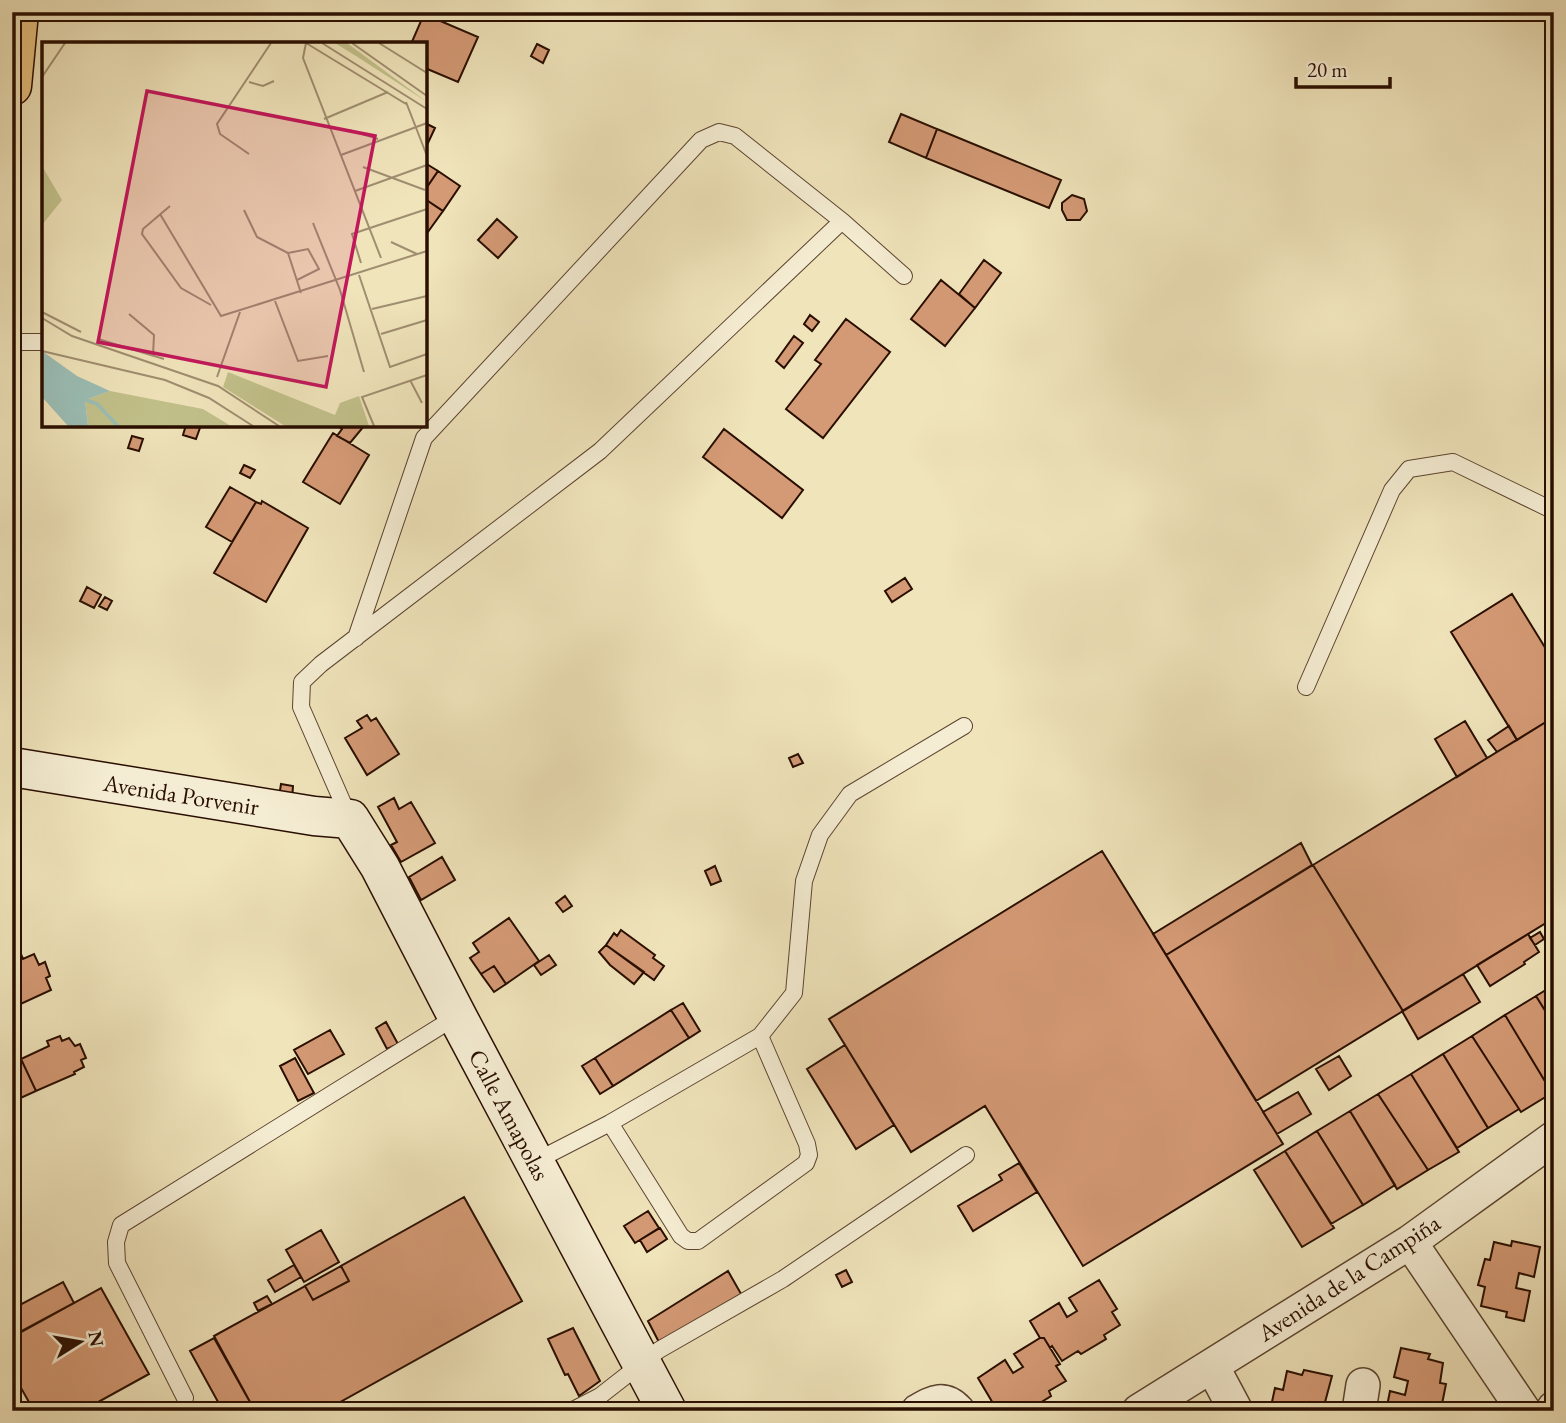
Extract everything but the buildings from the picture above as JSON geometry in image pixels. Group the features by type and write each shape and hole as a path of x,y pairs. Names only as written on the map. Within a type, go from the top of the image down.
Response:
{"highway":[{"path":"12,86 19,12"}],"street":[{"name":"Avenida Porvenir","path":"12,767 300,814 350,819"},
{"name":"Calle Amapolas","path":"350,819 380,867 667,1411"},
{"name":"Avenida de la Campiña","path":"1139,1411 1410,1242 1554,1139"},
{"path":"1410,1242 1524,1411"},
{"path":"1212,1366 1236,1411"},
{"path":"918,1411 937,1400 950,1402 958,1411"}],"lane":[{"path":"356,638 424,438 701,140 719,132 735,136 842,221 904,276"},
{"path":"350,819 301,707 302,682 321,664 600,451 842,221"},
{"path":"12,342 42,342"},
{"path":"1306,687 1392,490 1409,469 1453,462 1554,511"},
{"path":"534,1162 610,1124 760,1037 794,993 804,881 820,835 850,794 964,726"},
{"path":"185,1398 117,1262 117,1242 121,1225 457,1016"},
{"path":"610,1124 681,1236 688,1241 698,1241 806,1163 809,1155 807,1144 760,1037"},
{"path":"571,1411 600,1396 659,1350 783,1279 966,1155"}]}
